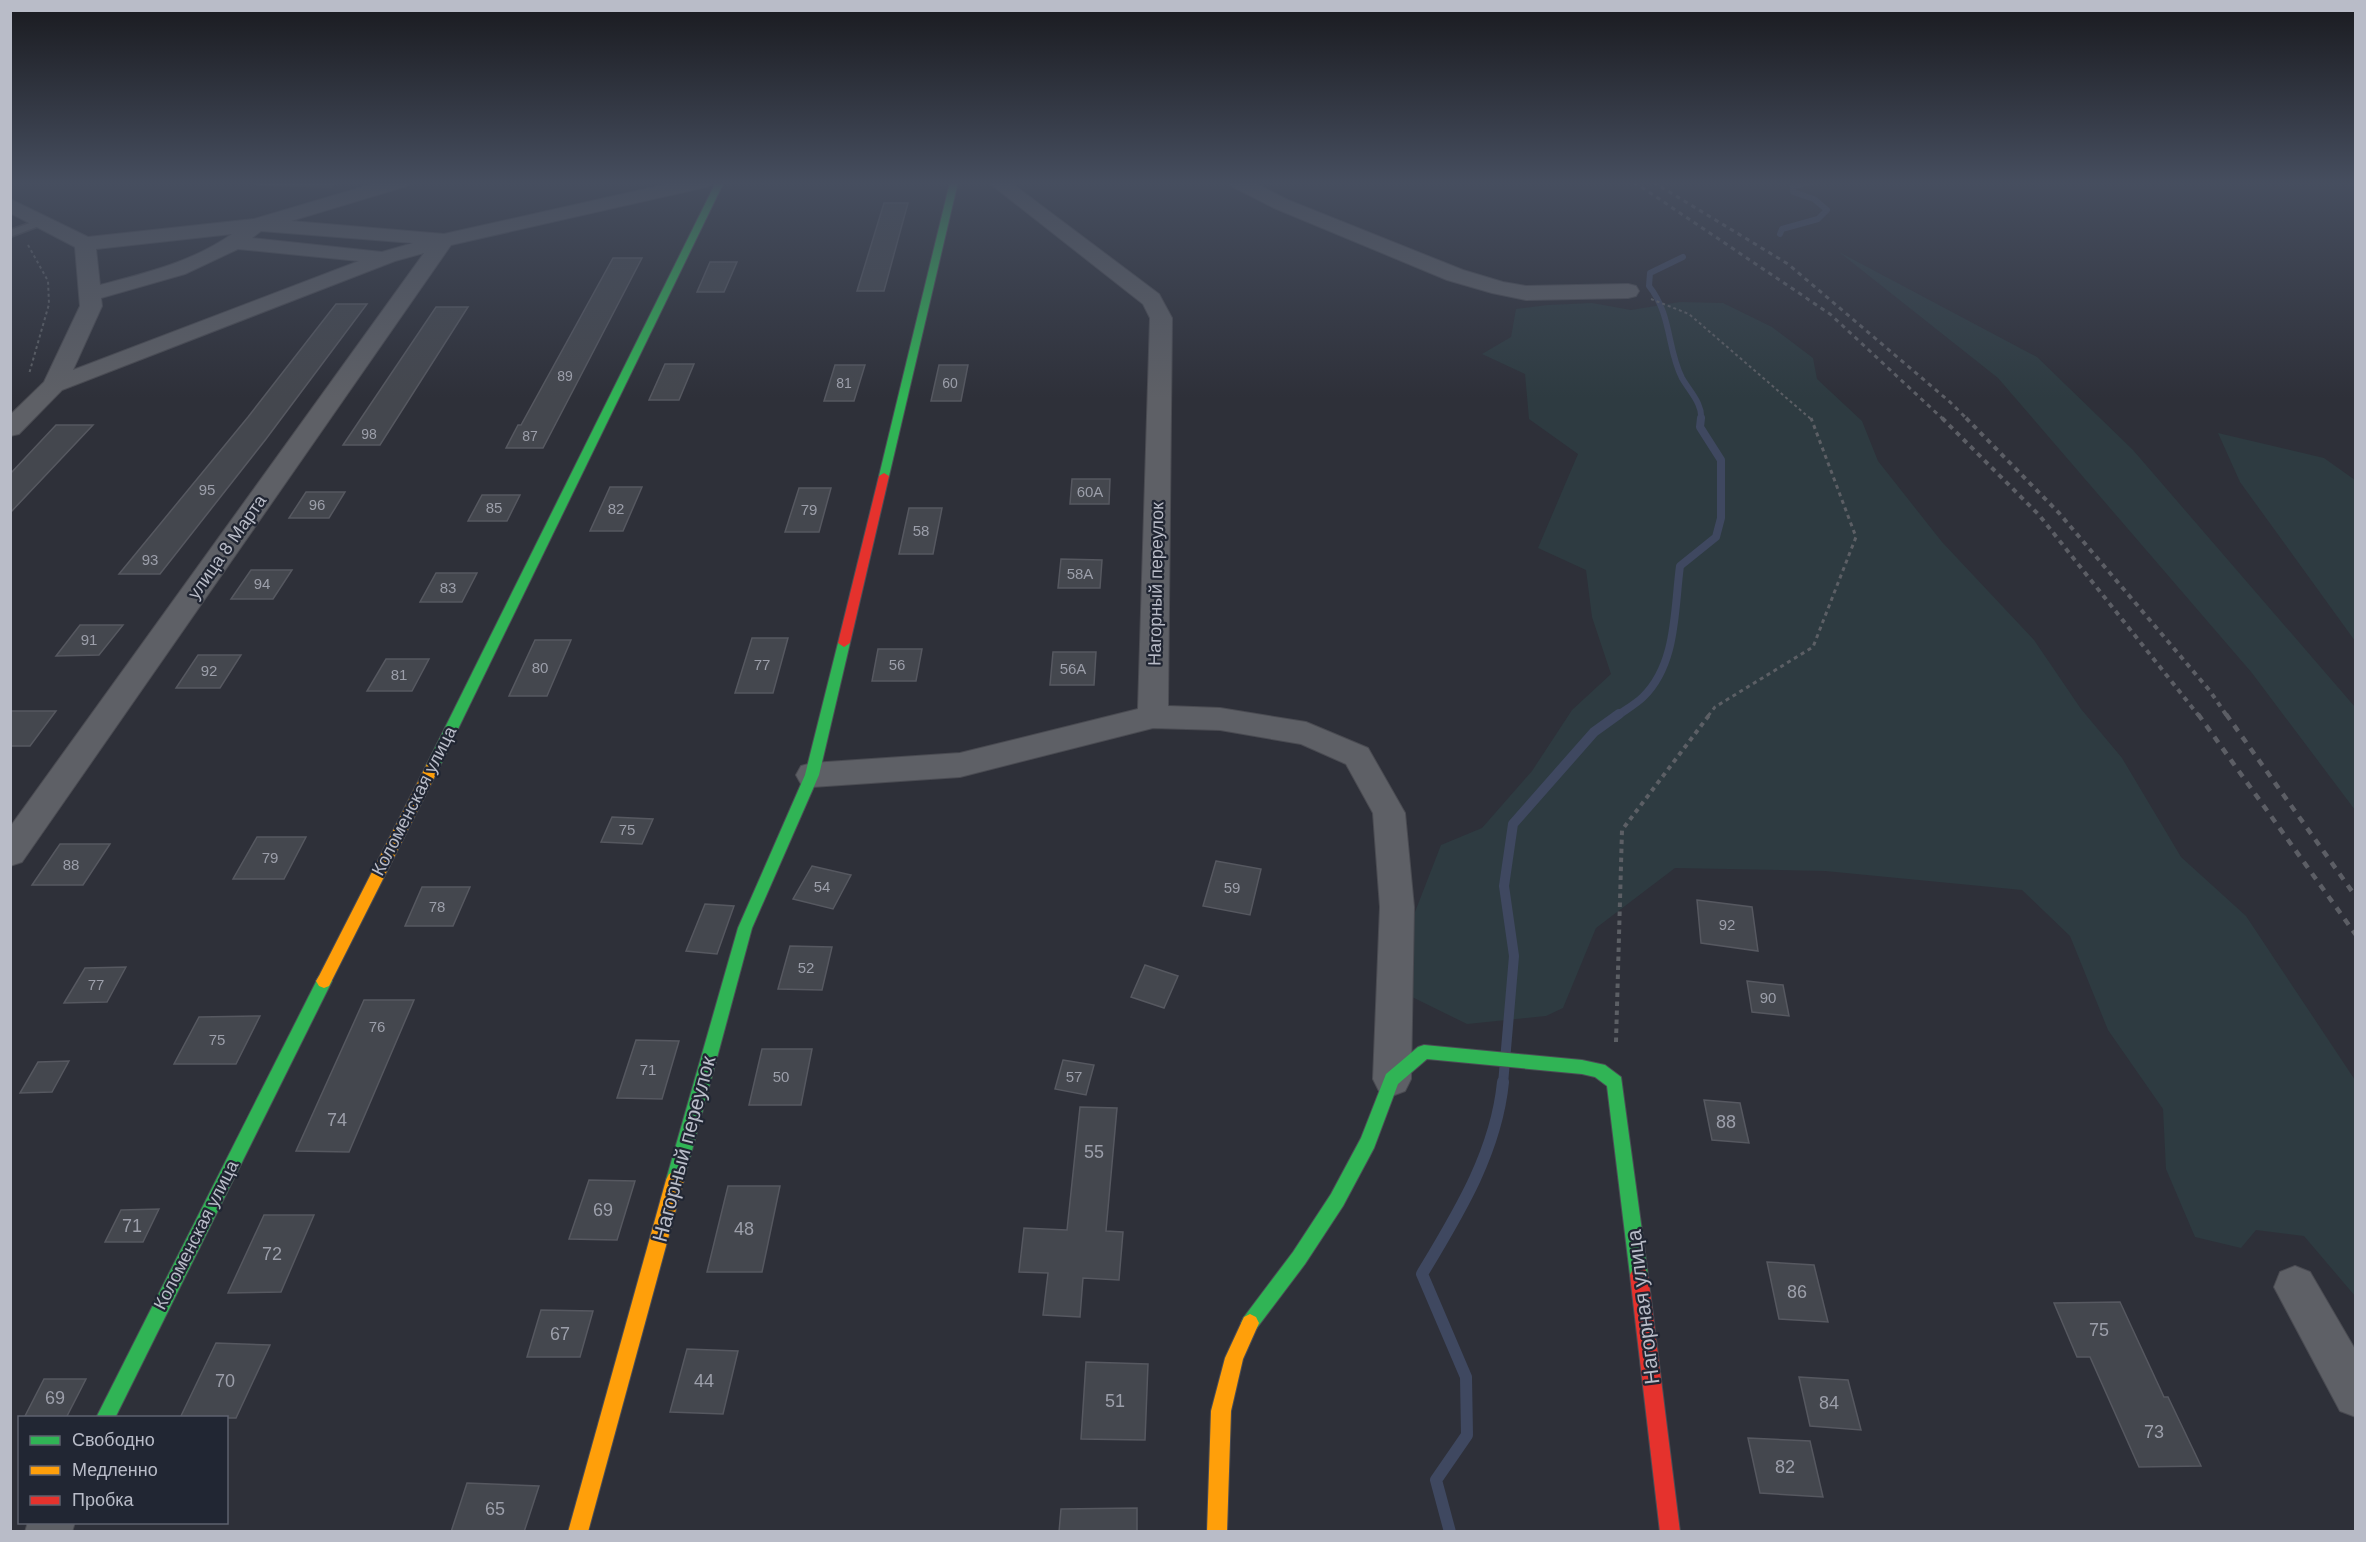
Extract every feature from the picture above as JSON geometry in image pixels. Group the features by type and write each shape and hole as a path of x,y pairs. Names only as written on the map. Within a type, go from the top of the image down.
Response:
{"street":[{"path":"10,429 54,385 91,306 86,254"},
{"path":"90,294 187,268 215,254"},
{"path":"355,254 388,257"},
{"path":"54,385 398,254"},
{"name":"улица 8 Марта","path":"10,853 434,254"},
{"name":"Коломенская улица","path":"106,1416 445,741 685,254"},
{"name":"Нагорный переулок","path":"578,1532 745,928 812,775 937,254"},
{"name":"Нагорный переулок","path":"1092,254 1151,299 1161,318 1153,717"},
{"path":"1403,254 1455,275 1526,293 1628,291"},
{"path":"812,775 960,765 1153,717 1220,719 1306,733 1357,756 1389,813 1397,907 1392,1079 1368,1142 1337,1200 1299,1258 1250,1323 1234,1358 1221,1411 1217,1532"},
{"path":"1392,1079 1424,1052 1599,1070 1615,1082"},
{"name":"Нагорная улица","path":"1615,1082 1670,1532"},
{"path":"2295,1287 2355,1395"}],"path":[{"path":"23,382 29,374 49,304 48,281 33,254"},
{"path":"1615,1082 1622,830 1715,706 1813,647 1856,537 1811,418 1689,314 1628,291"}],"shaded area":[{"path":"1841,254 2037,357 2133,450 2355,707 2355,810 2252,673 1998,378"},
{"path":"1680,302 1723,303 1772,327 1813,358 1817,379 1862,421 1878,461 1942,542 2034,640 2081,709 2122,758 2181,857 2246,916 2355,1080 2355,1296 2304,1236 2256,1230 2241,1248 2195,1237 2166,1169 2163,1109 2108,1030 2070,936 2022,890 1825,871 1675,868 1596,928 1563,1008 1546,1016 1467,1024 1410,996 1408,930 1441,845 1482,828 1532,771 1572,710 1611,674 1592,617 1586,570 1538,548 1578,454 1529,419 1525,374 1482,354 1511,337 1516,309 1592,303 1631,310"},
{"path":"2218,433 2324,458 2355,480 2355,641 2240,482"}],"building":[{"path":"868,254 894,254 884,291 857,291"},
{"path":"613,258 642,258 543,448 506,448 518,425 521,425"},
{"path":"710,262 737,262 724,292 697,292"},
{"path":"336,304 367,304 266,439 160,574 119,574 248,417"},
{"path":"436,307 468,307 380,445 343,445"},
{"path":"665,364 694,364 679,400 649,400"},
{"path":"835,365 865,365 854,401 824,401"},
{"path":"939,365 968,365 961,401 931,401"},
{"path":"56,425 93,425 10,513 10,474"},
{"path":"1072,479 1110,479 1109,504 1070,504"},
{"path":"610,487 642,487 623,531 590,531"},
{"path":"799,488 831,488 819,532 785,532"},
{"path":"306,492 345,492 329,518 289,518"},
{"path":"482,495 520,495 507,521 468,521"},
{"path":"909,508 942,508 933,554 899,554"},
{"path":"1061,559 1102,560 1100,588 1058,588"},
{"path":"251,570 292,570 273,599 231,599"},
{"path":"436,573 477,573 462,602 420,602"},
{"path":"80,625 123,625 99,655 56,656"},
{"path":"752,638 788,638 773,693 735,693"},
{"path":"535,640 571,640 547,696 509,696"},
{"path":"878,649 922,649 916,681 872,681"},
{"path":"1053,652 1096,652 1094,685 1050,685"},
{"path":"198,655 241,655 220,688 176,688"},
{"path":"386,659 429,659 412,691 367,691"},
{"path":"10,711 56,711 30,746 10,746"},
{"path":"612,817 653,819 642,844 601,842"},
{"path":"257,837 306,837 284,879 233,879"},
{"path":"60,844 110,844 83,885 32,885"},
{"path":"1216,861 1261,869 1250,915 1203,906"},
{"path":"812,866 851,875 833,909 793,899"},
{"path":"422,887 470,887 453,926 405,926"},
{"path":"1697,900 1752,907 1758,951 1701,943"},
{"path":"705,904 734,906 717,954 686,951"},
{"path":"790,946 832,947 822,990 778,989"},
{"path":"1145,965 1178,976 1164,1008 1131,997"},
{"path":"126,967 107,1002 64,1003 85,968"},
{"path":"1747,981 1783,985 1789,1016 1752,1012"},
{"path":"364,1000 414,1000 349,1152 296,1151"},
{"path":"260,1016 236,1064 174,1064 199,1017"},
{"path":"636,1040 679,1041 662,1099 617,1098"},
{"path":"762,1049 812,1049 801,1105 749,1105"},
{"path":"1063,1060 1094,1065 1086,1095 1055,1089"},
{"path":"69,1061 52,1092 20,1093 38,1062"},
{"path":"1704,1100 1740,1103 1749,1143 1712,1140"},
{"path":"1080,1107 1117,1108 1106,1231 1123,1232 1119,1280 1083,1278 1080,1317 1043,1315 1048,1273 1019,1272 1024,1228 1067,1230"},
{"path":"589,1180 635,1181 617,1240 569,1239"},
{"path":"728,1186 780,1186 762,1272 707,1272"},
{"path":"159,1209 143,1242 105,1242 121,1210"},
{"path":"264,1215 314,1215 281,1292 228,1293"},
{"path":"1767,1262 1814,1265 1828,1322 1779,1319"},
{"path":"2120,1302 2164,1397 2168,1397 2201,1466 2139,1467 2090,1357 2077,1357 2054,1303"},
{"path":"541,1310 593,1311 580,1357 527,1357"},
{"path":"216,1343 270,1345 236,1418 181,1416"},
{"path":"687,1349 738,1351 723,1414 670,1412"},
{"path":"1086,1362 1148,1364 1145,1440 1081,1439"},
{"path":"1799,1377 1848,1380 1861,1430 1810,1426"},
{"path":"44,1379 86,1379 67,1416 25,1416"},
{"path":"1748,1438 1810,1441 1823,1497 1760,1493"},
{"path":"467,1483 539,1486 524,1532 451,1532"},
{"path":"1137,1508 1137,1532 1059,1532 1061,1509"}],"waterway":[{"path":"1683,257 1650,273 1649,286 1662,309 1677,367 1698,403 1701,418"},
{"path":"1617,716 1643,697 1654,684 1662,669 1672,636 1680,566 1716,537 1721,518 1721,460 1700,427 1701,418"},
{"path":"1503,1084 1514,956 1504,886 1513,824 1594,732 1619,714"},
{"path":"1450,1532 1436,1480 1467,1435 1466,1377 1422,1274 1462,1206 1484,1158 1499,1108 1503,1082"}],"railway":[{"path":"1741,254 1830,314 1944,420"},
{"path":"1771,254 1788,264 1966,418"},
{"path":"1966,418 2059,513 2210,691 2227,716"},
{"path":"1944,420 2039,515 2199,716"},
{"path":"2198,714 2356,935"},
{"path":"2226,714 2356,897"}],"traffic: fast":[{"path":"433,766 685,254"},
{"path":"884,476 937,254"},
{"path":"675,1180 745,928 812,775 844,643"},
{"path":"106,1416 324,981"},
{"path":"1250,1323 1299,1258 1337,1200 1368,1142 1392,1079 1424,1052 1582,1067 1599,1070 1615,1082 1639,1275"}],"traffic: slow":[{"path":"324,981 433,766"},
{"path":"578,1532 675,1180"},
{"path":"1217,1532 1221,1411 1234,1358 1250,1323"}],"traffic: jam":[{"path":"844,643 884,476"},
{"path":"1639,1275 1670,1532"}]}
